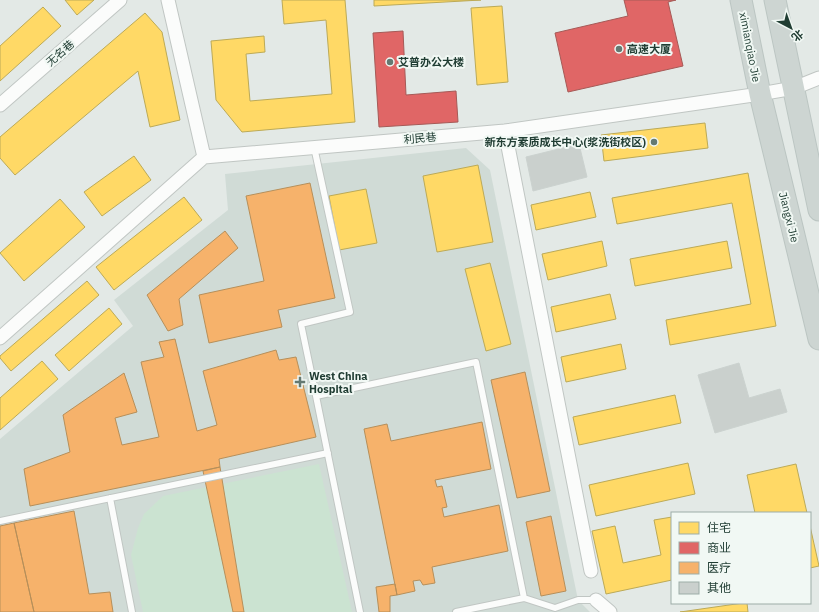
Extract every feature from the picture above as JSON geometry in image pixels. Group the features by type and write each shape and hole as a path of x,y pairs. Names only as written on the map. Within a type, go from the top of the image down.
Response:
{"main road":[{"name":"ximianqiao Jie","path":"741,0 760,94"},
{"path":"775,0 819,210"},
{"name":"Jiangxi Jie","path":"760,94 819,339"}],"street":[{"name":"无名巷","path":"0,105 120,0"},
{"path":"0,338 204,157 168,0"},
{"name":"利民巷","path":"204,157 505,131 760,94 794,88 819,78"},
{"path":"505,131 591,571"},
{"path":"596,600 610,612"}],"lane":[{"path":"314,147 350,312 301,324 360,612"},
{"path":"316,396 476,362 524,598"},
{"path":"0,521 328,453"},
{"path":"110,498 132,612"},
{"path":"456,612 524,598 555,608 578,600 596,600"}],"shaded area":[{"name":"West China Hospital","path":"466,148 490,170 578,600 590,612 0,612 0,439 133,326 114,300 228,210 225,174"}],"green space":[{"path":"319,464 352,612 143,612 131,555 138,528 144,514 163,496"}],"building: 住宅":[{"path":"65,0 94,0 77,15"},
{"path":"282,0 345,0 355,122 242,132 216,100 211,41 264,36 265,52 246,54 250,101 332,94 326,20 284,24"},
{"path":"374,0 481,0 374,6"},
{"path":"502,6 508,82 477,85 471,8"},
{"path":"43,7 61,26 0,81 0,46"},
{"path":"145,13 162,32 180,120 150,127 138,71 15,175 0,158 0,137"},
{"name":"新东方素质成长中心(浆洗街校区)","path":"705,123 708,148 604,161 601,135"},
{"path":"134,156 151,180 102,216 84,192"},
{"path":"478,165 493,242 437,252 423,176"},
{"path":"748,173 776,326 670,345 666,320 751,304 732,203 617,224 612,198"},
{"path":"366,189 377,243 339,250 329,196"},
{"path":"590,192 596,217 536,230 531,205"},
{"path":"184,197 202,220 114,290 96,267"},
{"path":"60,199 85,227 24,281 0,253"},
{"path":"602,241 607,266 548,280 542,254"},
{"path":"727,241 732,268 635,286 630,259"},
{"path":"490,263 511,344 486,351 465,269"},
{"path":"87,281 99,295 11,371 0,356"},
{"path":"610,294 616,319 556,332 551,307"},
{"path":"109,308 122,324 69,371 55,355"},
{"path":"621,344 626,369 566,382 561,357"},
{"path":"42,361 58,379 0,430 0,398"},
{"path":"675,395 681,423 579,445 573,417"},
{"path":"688,463 695,494 596,516 589,485"},
{"path":"796,464 807,512 755,512 747,475"},
{"path":"671,517 671,580 606,594 592,531 615,526 623,563 661,555 654,520"},
{"path":"811,530 819,566 811,568"},
{"path":"736,604 747,604 748,612 680,612"}],"building: 商业":[{"name":"高速大厦","path":"624,0 676,0 668,2 683,66 568,92 555,33 628,16"},
{"name":"艾普办公大楼","path":"403,31 406,95 456,91 458,122 379,127 373,33"}],"building: 医疗":[{"path":"310,183 335,298 278,310 282,327 209,343 199,295 264,281 246,196"},
{"path":"225,231 238,248 179,299 183,325 168,331 147,295"},
{"path":"175,339 197,431 217,425 203,371 276,350 279,360 296,357 316,437 219,459 220,467 30,506 24,469 70,452 63,415 124,373 137,412 115,418 122,445 159,437 141,362 164,357 159,342"},
{"path":"525,372 550,491 517,498 491,380"},
{"path":"482,422 491,469 435,480 437,487 442,486 447,507 442,508 444,517 499,505 508,551 432,567 435,583 423,585 420,580 413,581 415,591 397,595 364,429 387,424 391,441"},
{"path":"220,467 244,612 233,612 203,471"},
{"path":"74,511 89,594 110,592 113,612 34,612 14,523"},
{"path":"551,516 566,591 541,596 526,522"},
{"path":"14,523 34,612 0,612 0,526"},
{"path":"395,584 397,595 390,596 390,612 379,612 376,587"}],"building: 其他":[{"path":"579,144 587,177 533,191 526,157"},
{"path":"739,363 749,398 780,389 787,412 715,433 698,375"}],"place":[{"name":"高速大厦","path":"619,49"},
{"name":"艾普办公大楼","path":"390,62"},
{"name":"新东方素质成长中心(浆洗街校区)","path":"654,142"},
{"name":"West China Hospital","path":"300,382"}]}
